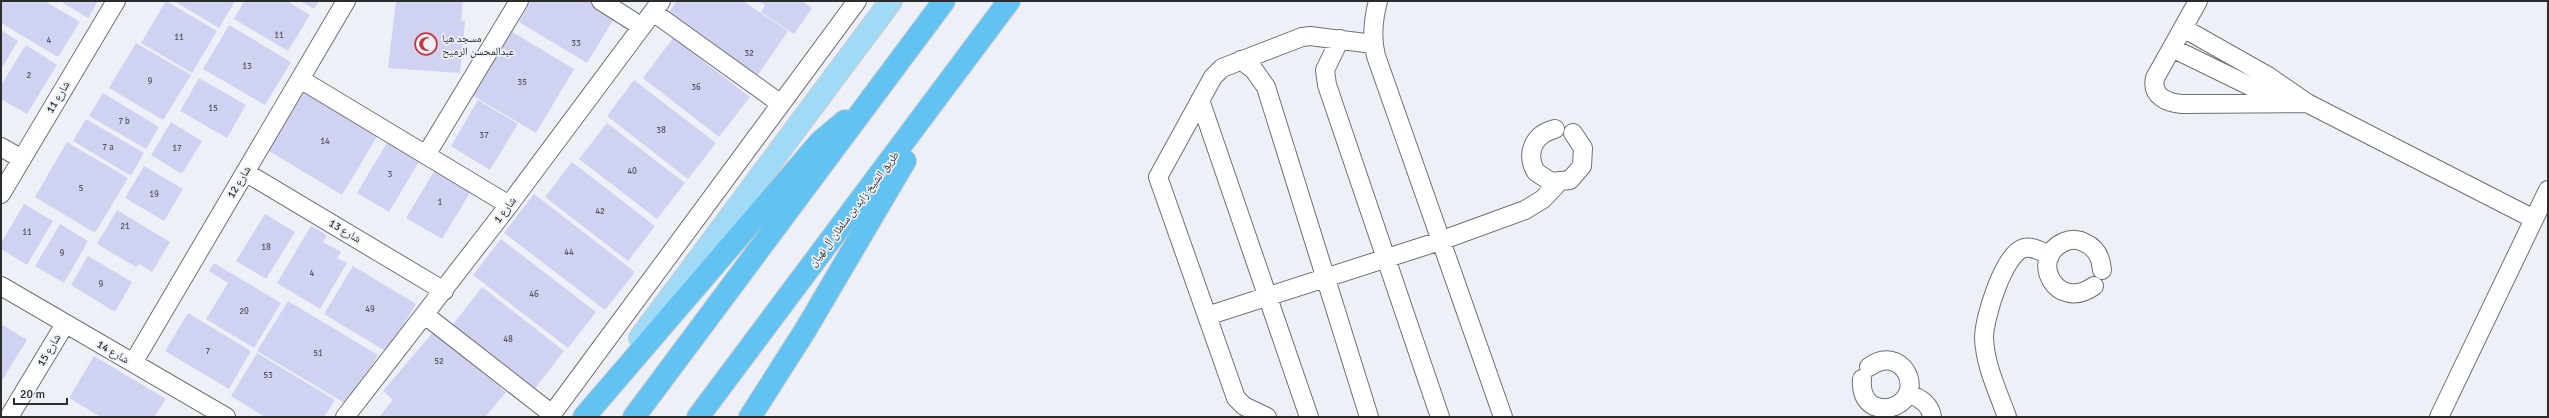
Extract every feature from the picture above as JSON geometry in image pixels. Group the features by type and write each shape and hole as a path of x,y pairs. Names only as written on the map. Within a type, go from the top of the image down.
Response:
{"highway":[{"path":"634,417 944,1"},
{"name":"طريق الشيخ زايد بن سلطان آل نهيان","path":"698,417 1009,1"},
{"path":"750,417 806,329 962,65"},
{"path":"582,417 820,142 873,97"}],"main road":[{"path":"582,417 891,1"}],"street":[{"name":"شارع 11","path":"1,194 116,1"},
{"name":"شارع 12","path":"133,363 346,1"},
{"path":"426,155 519,1"},
{"path":"601,1 642,27"},
{"path":"425,315 552,414 857,1"},
{"path":"1378,1 1373,28 1373,44 1498,415"},
{"path":"2198,1 2154,83 2156,92 2168,102 2182,104 2307,103"},
{"path":"657,6 781,104"},
{"name":"شارع 1","path":"345,417 444,291 657,6"},
{"path":"2183,28 2268,76 2307,103 2534,218"},
{"path":"1267,417 1244,406 1236,398 1158,177 1213,76 1222,68 1302,37 1373,44"},
{"path":"1340,40 1325,70 1327,85 1440,417"},
{"path":"2172,48 2258,90 2307,103"},
{"path":"1241,60 1254,70 1266,87 1324,278 1369,417"},
{"path":"300,79 509,205"},
{"path":"1200,100 1308,417"},
{"path":"1554,129 1543,133 1534,142 1531,160 1540,176 1558,183"},
{"path":"1207,316 1440,241 1525,210 1543,199 1558,183 1570,180 1582,166 1584,148 1573,133"},
{"path":"1,147 22,159"},
{"name":"شارع 13","path":"245,172 444,291"},
{"path":"2439,417 2548,190"},
{"path":"2094,286 2078,294 2061,291 2049,278 2047,269 2050,256 2058,245 2066,241 2084,242 2098,253 2102,270"},
{"path":"2007,417 1987,360 1984,338 1986,316 1992,298 2014,254 2024,248 2029,248 2050,256"},
{"name":"شارع 14","path":"1,286 226,417"},
{"name":"شارع 15","path":"9,417 65,324"},
{"path":"1889,360 1902,366 1909,378 1908,393 1899,404 1886,409 1879,408 1867,400 1861,386 1865,373 1875,362 1889,360"},
{"path":"1908,393 1925,403 1930,408 1932,417"}],"building":[{"path":"1,1 45,1 80,22 58,57 1,23"},
{"path":"60,1 98,1 88,18"},
{"path":"166,1 217,31 192,73 141,43"},
{"path":"174,1 235,1 219,28"},
{"path":"244,1 287,1 310,15 288,51 234,19"},
{"path":"300,1 319,1 314,9"},
{"name":"مسجد هيا عبدالمحسن الرميح","path":"396,1 463,1 461,21 465,21 460,73 388,68"},
{"path":"531,1 595,1 617,14 587,63 519,22"},
{"path":"677,1 743,1 788,31 758,75 667,15"},
{"path":"758,1 802,1 812,8 794,34 761,12 765,5"},
{"path":"229,25 291,62 265,105 203,69"},
{"path":"1,30 18,41 1,69"},
{"path":"509,30 574,69 536,133 470,94"},
{"path":"673,38 750,97 719,137 643,78"},
{"path":"136,43 191,75 163,120 109,88"},
{"path":"26,45 57,65 27,114 1,99 1,85"},
{"path":"199,78 246,105 227,138 180,111"},
{"path":"634,80 716,143 688,179 607,116"},
{"path":"308,86 381,130 342,195 269,151"},
{"path":"103,93 159,127 146,149 89,116"},
{"path":"478,100 518,124 490,170 451,146"},
{"path":"86,119 144,153 131,176 73,141"},
{"path":"171,122 202,141 182,174 151,155"},
{"path":"607,123 685,183 657,219 579,159"},
{"path":"391,136 423,155 389,212 357,193"},
{"path":"67,142 128,178 95,233 35,197"},
{"path":"572,162 655,226 628,261 545,197"},
{"path":"438,165 474,186 442,239 406,218"},
{"path":"144,166 183,189 164,221 125,198"},
{"path":"534,194 635,272 605,310 504,233"},
{"path":"24,204 53,221 27,265 1,249 1,243"},
{"path":"117,210 170,242 152,272 139,264 136,267 97,244"},
{"path":"265,214 295,232 266,279 236,261"},
{"path":"60,224 88,241 64,283 35,266"},
{"path":"311,226 327,235 323,242 341,252 337,258 347,263 320,309 277,283"},
{"path":"501,239 596,312 568,348 473,275"},
{"path":"88,256 132,282 115,312 71,285"},
{"path":"214,263 281,303 254,348 206,319 228,283 209,271"},
{"path":"353,266 416,304 387,352 324,314"},
{"path":"482,287 564,351 533,391 451,327"},
{"path":"288,301 378,355 348,405 257,351"},
{"path":"188,313 251,351 229,389 165,351"},
{"path":"1,324 27,340 3,379 1,378"},
{"path":"434,331 506,392 485,417 379,417 393,400 383,391"},
{"path":"257,353 335,400 324,417 265,417 231,396"},
{"path":"94,356 166,399 154,417 101,417 69,398"}],"place":[{"name":"مسجد هيا عبدالمحسن الرميح","path":"426,44"}]}
